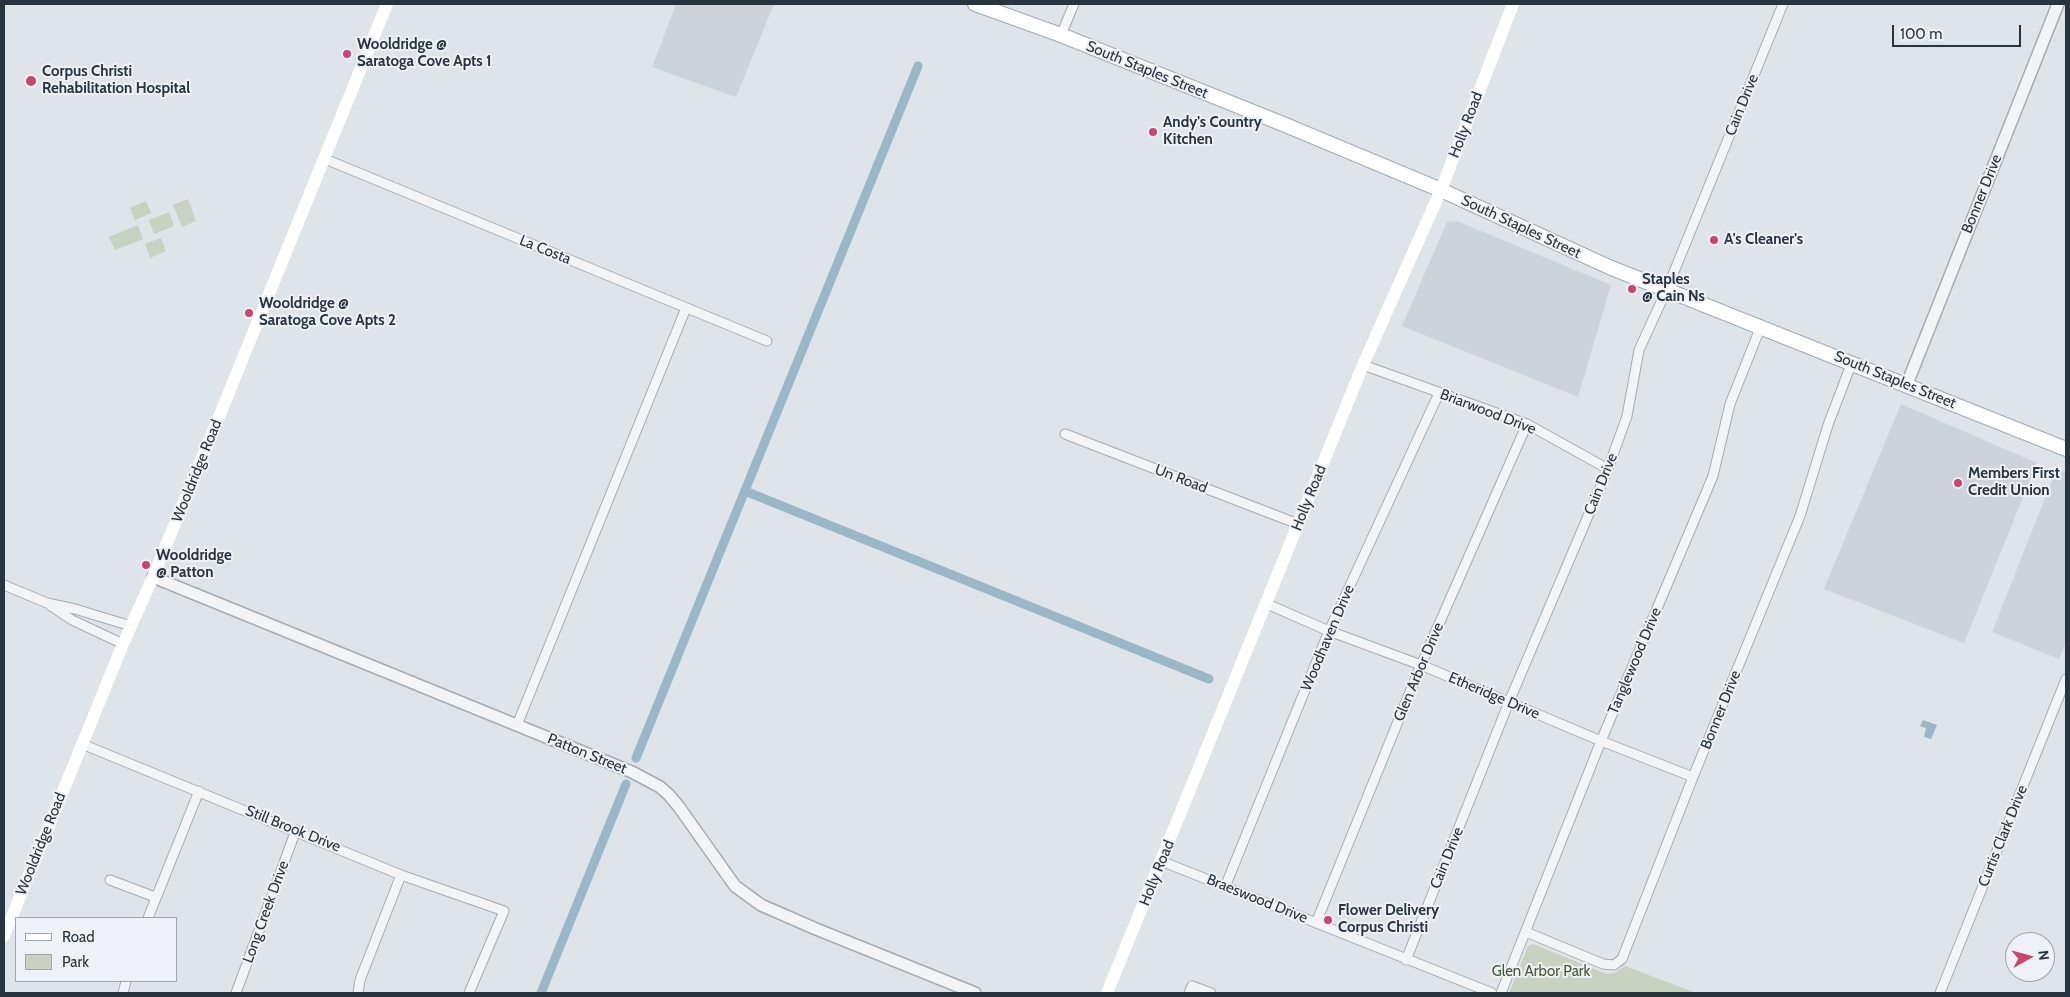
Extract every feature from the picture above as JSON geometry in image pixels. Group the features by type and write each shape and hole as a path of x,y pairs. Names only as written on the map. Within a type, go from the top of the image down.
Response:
{"main road":[{"name":"Wooldridge Road","path":"4,936 123,644 153,577 325,159 387,4"},
{"name":"South Staples Street","path":"975,4 1062,35 1441,190 1609,267 1852,362 2066,449"},
{"name":"Holly Road","path":"1107,993 1363,365 1441,190 1513,4"}],"street":[{"path":"1062,35 1074,4"},
{"name":"Cain Drive","path":"1406,960 1509,702 1608,469 1627,416 1639,350 1667,289 1783,4"},
{"name":"Bonner Drive","path":"1907,384 2058,4"},
{"name":"La Costa","path":"325,159 766,341"},
{"path":"517,725 686,308"},
{"name":"Tanglewood Drive","path":"1501,993 1601,742 1712,476 1730,404 1761,326"},
{"name":"Bonner Drive","path":"1526,932 1603,964 1614,965 1622,959 1693,778 1800,516 1828,425 1852,362"},
{"name":"Briarwood Drive","path":"1363,365 1527,424 1608,469"},
{"name":"Woodhaven Drive","path":"1225,887 1330,631 1439,393"},
{"name":"Glen Arbor Drive","path":"1316,923 1421,665 1527,424"},
{"name":"Un Road","path":"1065,434 1298,524"},
{"name":"Patton Street","path":"153,577 632,772 660,787 679,808 735,886 761,905 975,993"},
{"path":"4,585 47,603 75,609 131,626"},
{"path":"47,603 72,620 123,644"},
{"name":"Etheridge Drive","path":"1267,604 1330,631 1421,665 1601,742 1693,778"},
{"name":"Curtis Clark Drive","path":"1940,993 2066,679"},
{"name":"Still Brook Drive","path":"82,744 296,830 401,875 504,912 469,993"},
{"path":"148,917 199,791"},
{"name":"Long Creek Drive","path":"236,993 296,830"},
{"name":"Braeswood Drive","path":"1162,861 1492,993"},
{"path":"358,993 360,980 401,875"},
{"path":"110,880 155,897"},
{"path":"1191,989 1211,993"}],"shaded area":[{"path":"676,4 774,4 736,97 652,67"},
{"path":"1457,221 1611,285 1578,397 1402,326 1447,222"},
{"path":"1901,404 2037,463 1964,643 1824,589"},
{"path":"2057,468 2066,472 2066,643 2059,659 1992,632"}],"green space":[{"path":"188,199 196,221 182,227 173,205"},
{"path":"146,201 151,213 135,220 130,208"},
{"path":"169,212 174,226 154,234 149,220"},
{"path":"138,225 143,239 115,250 109,237"},
{"path":"161,238 166,251 150,258 145,244"},
{"name":"Glen Arbor Park","path":"1533,944 1607,974 1615,973 1625,966 1696,993 1509,993 1528,946"}],"water":[{"path":"1923,720 1937,725 1931,739 1924,737 1926,728 1920,726"}],"waterway":[{"path":"636,758 918,66"},
{"path":"745,491 1209,679"},
{"path":"541,993 626,784"}],"place":[{"name":"Wooldridge @ Saratoga Cove Apts 1","path":"347,54"},
{"name":"Corpus Christi Rehabilitation Hospital","path":"31,81"},
{"name":"Andy's Country Kitchen","path":"1153,132"},
{"name":"A's Cleaner's","path":"1714,240"},
{"name":"Staples @ Cain Ns","path":"1632,289"},
{"name":"Wooldridge @ Saratoga Cove Apts 2","path":"249,313"},
{"name":"Members First Credit Union","path":"1958,483"},
{"name":"Wooldridge @ Patton","path":"146,565"},
{"name":"Flower Delivery Corpus Christi","path":"1328,920"}]}
